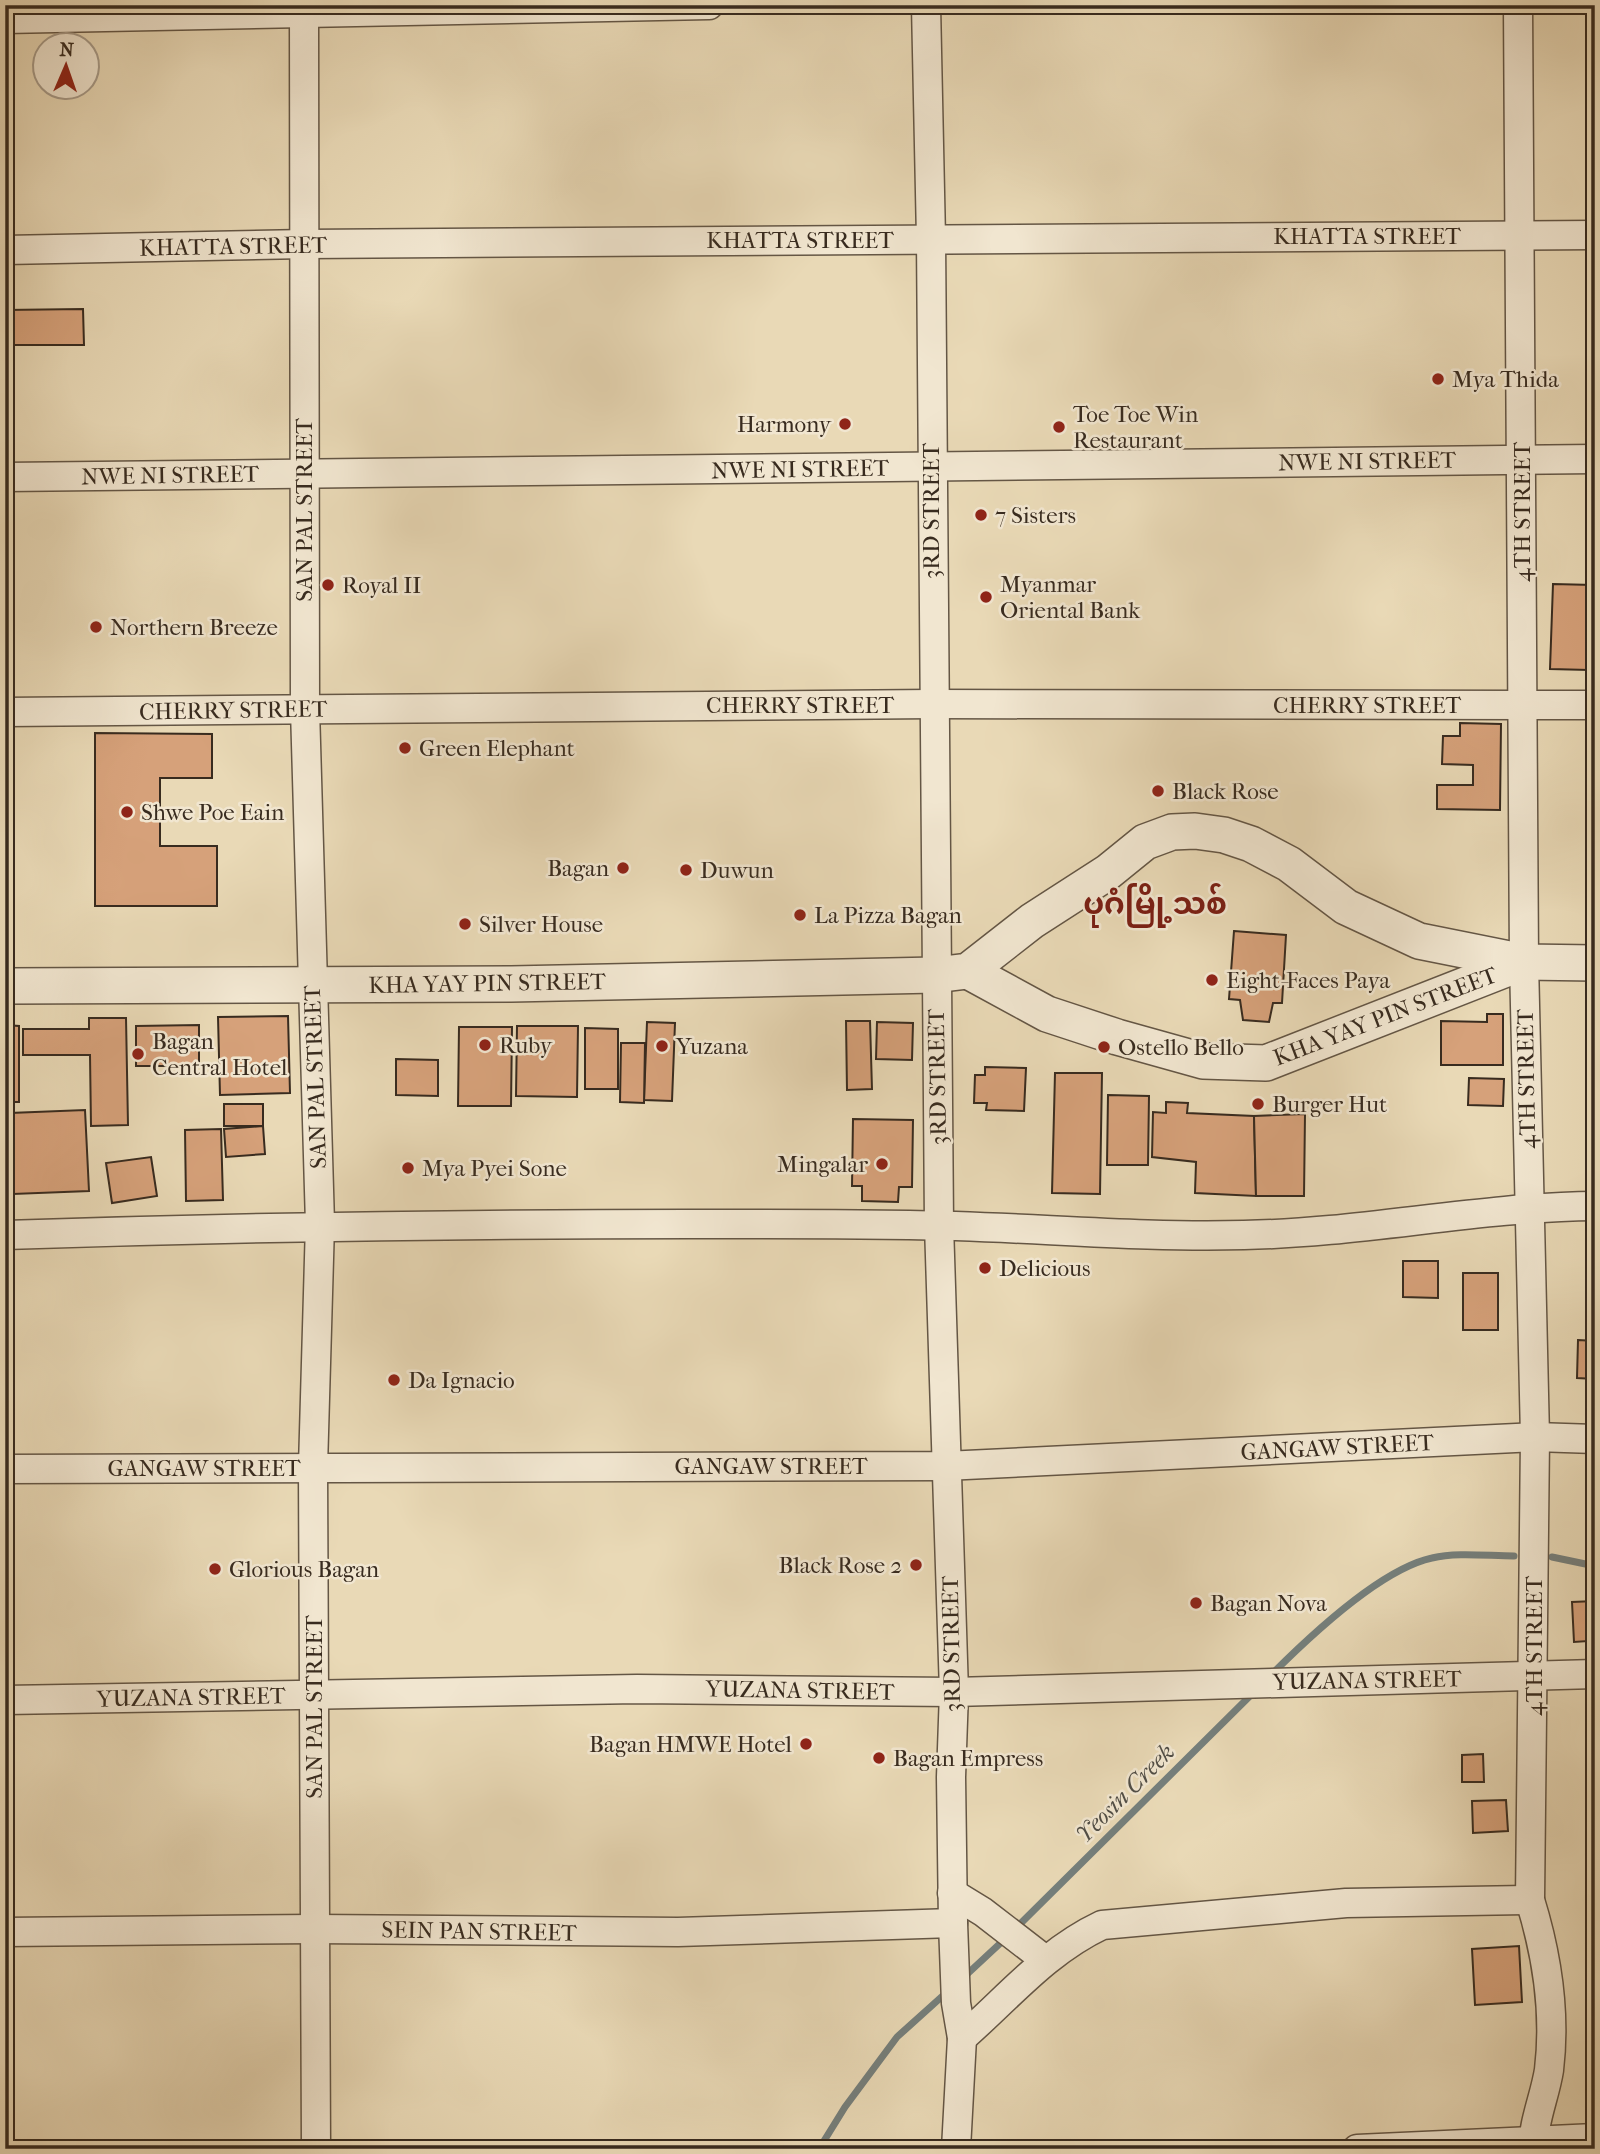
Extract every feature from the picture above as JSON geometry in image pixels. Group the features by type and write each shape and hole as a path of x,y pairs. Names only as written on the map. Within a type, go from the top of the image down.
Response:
{"street":[{"path":"5,19 304,8 709,5"},
{"name":"3RD STREET","path":"926,5 931,239 933,704 952,973 939,1225 954,1692 950,1777 952,1894 956,2003 961,2038 956,2149"},
{"name":"4TH STREET","path":"1518,5 1523,458 1521,705 1524,962 1535,1437 1530,1900 1545,1950 1550,1997 1549,2069 1533,2144"},
{"name":"SAN PAL STREET","path":"304,8 305,709 320,1224 313,1467 316,2149"},
{"name":"KHATTA STREET","path":"5,250 306,244 1595,235"},
{"name":"NWE NI STREET","path":"5,477 1595,459"},
{"name":"CHERRY STREET","path":"5,712 933,704 1595,705"},
{"name":"KHA YAY PIN STREET","path":"952,973 1108,872 1145,842 1172,832 1195,831 1224,835 1251,845 1289,864 1346,907 1419,941 1524,962 1595,963"},
{"name":"KHA YAY PIN STREET","path":"5,986 511,984 952,973 1047,1014 1127,1040 1203,1061 1266,1063 1524,962"},
{"path":"5,1234 320,1224 939,1225 1151,1236 1249,1235 1529,1206 1595,1206"},
{"name":"GANGAW STREET","path":"5,1469 945,1466 1535,1437 1595,1439"},
{"name":"YUZANA STREET","path":"5,1700 637,1689 954,1692 1595,1674"},
{"path":"952,1894 983,1912 1021,1944 1044,1959"},
{"path":"961,2038 1044,1959 1075,1938 1102,1925 1346,1903 1530,1900"},
{"name":"SEIN PAN STREET","path":"5,1932 314,1929 678,1933 953,1923"},
{"path":"1357,2149 1533,2144 1595,2138"}],"building":[{"path":"83,309 84,345 5,345 5,310"},
{"path":"1553,584 1593,585 1589,670 1550,669"},
{"path":"1460,723 1501,724 1500,810 1437,809 1437,785 1473,785 1473,765 1442,764 1443,736 1460,736"},
{"name":"Shwe Poe Eain","path":"95,733 212,734 212,778 160,778 160,846 217,846 217,906 95,906"},
{"path":"1234,931 1286,935 1282,1003 1273,1003 1269,1022 1243,1020 1240,1000 1229,999"},
{"path":"1487,1014 1503,1014 1503,1065 1441,1065 1441,1021 1487,1022"},
{"path":"288,1016 290,1093 220,1095 218,1017"},
{"path":"89,1018 126,1018 128,1125 91,1126 90,1055 23,1055 23,1029 89,1029"},
{"path":"846,1021 870,1021 872,1089 847,1090"},
{"path":"647,1022 675,1023 672,1101 644,1100"},
{"path":"877,1022 913,1023 912,1060 876,1059"},
{"path":"5,1025 19,1026 19,1102 5,1102"},
{"path":"199,1025 199,1066 136,1066 136,1026"},
{"path":"517,1026 578,1026 577,1097 516,1096"},
{"path":"459,1027 512,1027 511,1106 458,1106"},
{"path":"585,1028 618,1029 618,1089 585,1089"},
{"path":"621,1043 645,1043 644,1103 620,1102"},
{"path":"396,1059 438,1060 438,1096 396,1095"},
{"path":"985,1067 1026,1068 1024,1111 986,1110 987,1103 974,1103 975,1075 985,1075"},
{"path":"1055,1073 1102,1073 1100,1194 1052,1193"},
{"path":"1469,1078 1504,1079 1503,1106 1468,1105"},
{"path":"1108,1095 1149,1096 1148,1165 1107,1165"},
{"path":"1166,1102 1188,1103 1187,1113 1254,1116 1256,1196 1195,1193 1196,1162 1152,1157 1153,1112 1166,1113"},
{"path":"224,1104 263,1104 263,1126 224,1126"},
{"path":"85,1110 89,1191 13,1194 10,1113"},
{"path":"1305,1114 1304,1196 1256,1196 1254,1116"},
{"path":"853,1119 913,1120 912,1187 899,1187 898,1202 862,1201 862,1186 852,1186"},
{"path":"263,1126 265,1154 226,1157 224,1129"},
{"path":"221,1129 223,1200 186,1201 185,1130"},
{"path":"151,1157 157,1196 112,1203 106,1163"},
{"path":"1403,1261 1438,1261 1438,1298 1403,1297"},
{"path":"1463,1273 1498,1273 1498,1330 1463,1330"},
{"path":"1578,1340 1595,1341 1595,1379 1577,1378"},
{"path":"1595,1601 1595,1650 1588,1651 1588,1641 1574,1642 1572,1602"},
{"path":"1483,1754 1484,1782 1462,1782 1462,1755"},
{"path":"1506,1800 1508,1831 1473,1833 1472,1801"},
{"path":"1519,1946 1522,2002 1475,2005 1472,1949"}],"waterway":[{"name":"Yeosin Creek","path":"1271,1675 1346,1607 1368,1590 1412,1565 1452,1555 1514,1556"},
{"name":"Yeosin Creek","path":"1552,1557 1595,1566"},
{"name":"Yeosin Creek","path":"1015,1929 1255,1691"},
{"name":"Yeosin Creek","path":"964,1977 1007,1937"},
{"name":"Yeosin Creek","path":"819,2149 845,2107 897,2037 947,1992"}],"place":[{"name":"Mya Thida","path":"1438,379"},
{"name":"Harmony","path":"845,424"},
{"name":"Toe Toe Win Restaurant","path":"1059,427"},
{"name":"7 Sisters","path":"981,515"},
{"name":"Royal II","path":"328,585"},
{"name":"Myanmar Oriental Bank","path":"986,597"},
{"name":"Northern Breeze","path":"96,627"},
{"name":"Green Elephant","path":"405,748"},
{"name":"Black Rose","path":"1158,791"},
{"name":"Shwe Poe Eain","path":"127,812"},
{"name":"Bagan","path":"623,868"},
{"name":"Duwun","path":"686,870"},
{"name":"La Pizza Bagan","path":"800,915"},
{"name":"Silver House","path":"465,924"},
{"name":"Eight-Faces Paya","path":"1212,980"},
{"name":"Ruby","path":"485,1045"},
{"name":"Yuzana","path":"662,1046"},
{"name":"Ostello Bello","path":"1104,1047"},
{"name":"Bagan Central Hotel","path":"138,1054"},
{"name":"Burger Hut","path":"1258,1104"},
{"name":"Mingalar","path":"882,1164"},
{"name":"Mya Pyei Sone","path":"408,1168"},
{"name":"Delicious","path":"985,1268"},
{"name":"Da Ignacio","path":"394,1380"},
{"name":"Black Rose 2","path":"916,1565"},
{"name":"Glorious Bagan","path":"215,1569"},
{"name":"Bagan Nova","path":"1196,1603"},
{"name":"Bagan HMWE Hotel","path":"806,1744"},
{"name":"Bagan Empress","path":"879,1758"}],"district":[{"name":"ပုဂံမြို့သစ်","path":"1155,904"}]}
